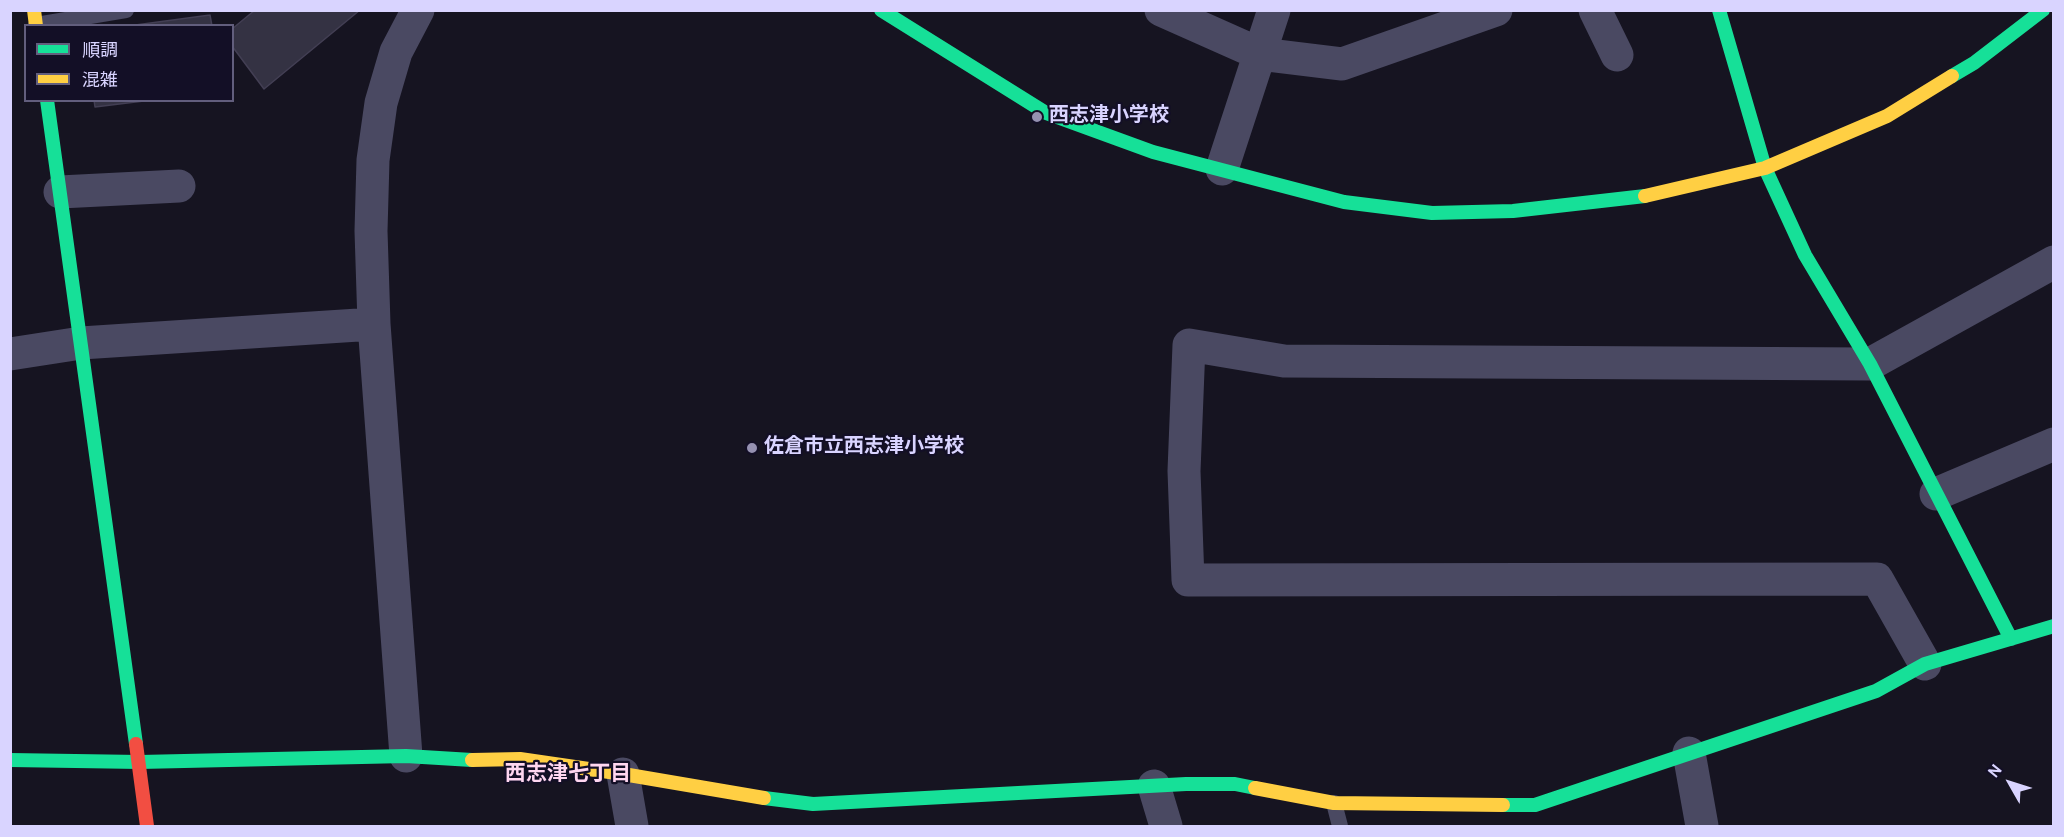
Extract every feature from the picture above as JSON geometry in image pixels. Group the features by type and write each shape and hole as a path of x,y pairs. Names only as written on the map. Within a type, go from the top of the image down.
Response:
{"street":[{"path":"406,756 374,324 371,231 373,160 381,103 396,52 418,10"},
{"path":"881,10 1046,113 1154,152 1344,202 1432,213 1513,212 1642,197 1765,168 1887,116 1974,63 2043,10"},
{"path":"1161,10 1260,54 1342,64 1496,10"},
{"path":"1222,170 1274,10"},
{"path":"1596,10 1617,55"},
{"path":"1719,10 1765,168 1805,255 1870,364 2011,639"},
{"path":"46,102 140,762 147,826"},
{"path":"60,192 179,186"},
{"path":"1925,664 1877,579 1188,580 1184,471 1189,345 1284,361 1870,364 2054,262"},
{"path":"10,354 81,343 374,324"},
{"path":"1936,494 2054,444"},
{"path":"10,760 140,762 406,756 478,760 520,759 768,799 813,804 1154,786 1235,784 1334,803 1537,816 1689,753 1876,691 1925,664 2054,626"},
{"path":"1689,753 1702,826"},
{"path":"623,774 632,826"},
{"path":"1154,786 1166,826"}],"lane":[{"path":"42,24 126,10"},
{"path":"1334,803 1340,826"}],"building":[{"path":"255,10 360,10 264,89 234,49 234,27"},
{"path":"210,15 212,24 143,24"},
{"path":"94,102 136,102 95,107"}],"traffic: fast":[{"path":"881,10 1046,113 1153,152 1344,202 1432,213 1513,211 1645,196"},
{"path":"1719,10 1765,168 1805,255 1870,364 2011,639"},
{"path":"1952,76 1974,63 2043,10"},
{"path":"47,102 136,744"},
{"path":"1503,805 1535,805 1876,691 1925,664 2054,626"},
{"path":"10,760 140,762 406,756 472,760"},
{"path":"764,798 813,804 1186,784 1235,784 1255,788"}],"traffic: slow":[{"path":"34,10 36,24"},
{"path":"1645,196 1765,168 1887,116 1952,76"},
{"path":"472,760 520,759 764,798"},
{"path":"1255,788 1334,803 1503,805"}],"traffic: jam":[{"path":"136,744 147,826"}],"place":[{"name":"西志津小学校","path":"1037,117"},
{"name":"佐倉市立西志津小学校","path":"752,448"}],"district":[{"name":"西志津七丁目","path":"568,776"}]}
